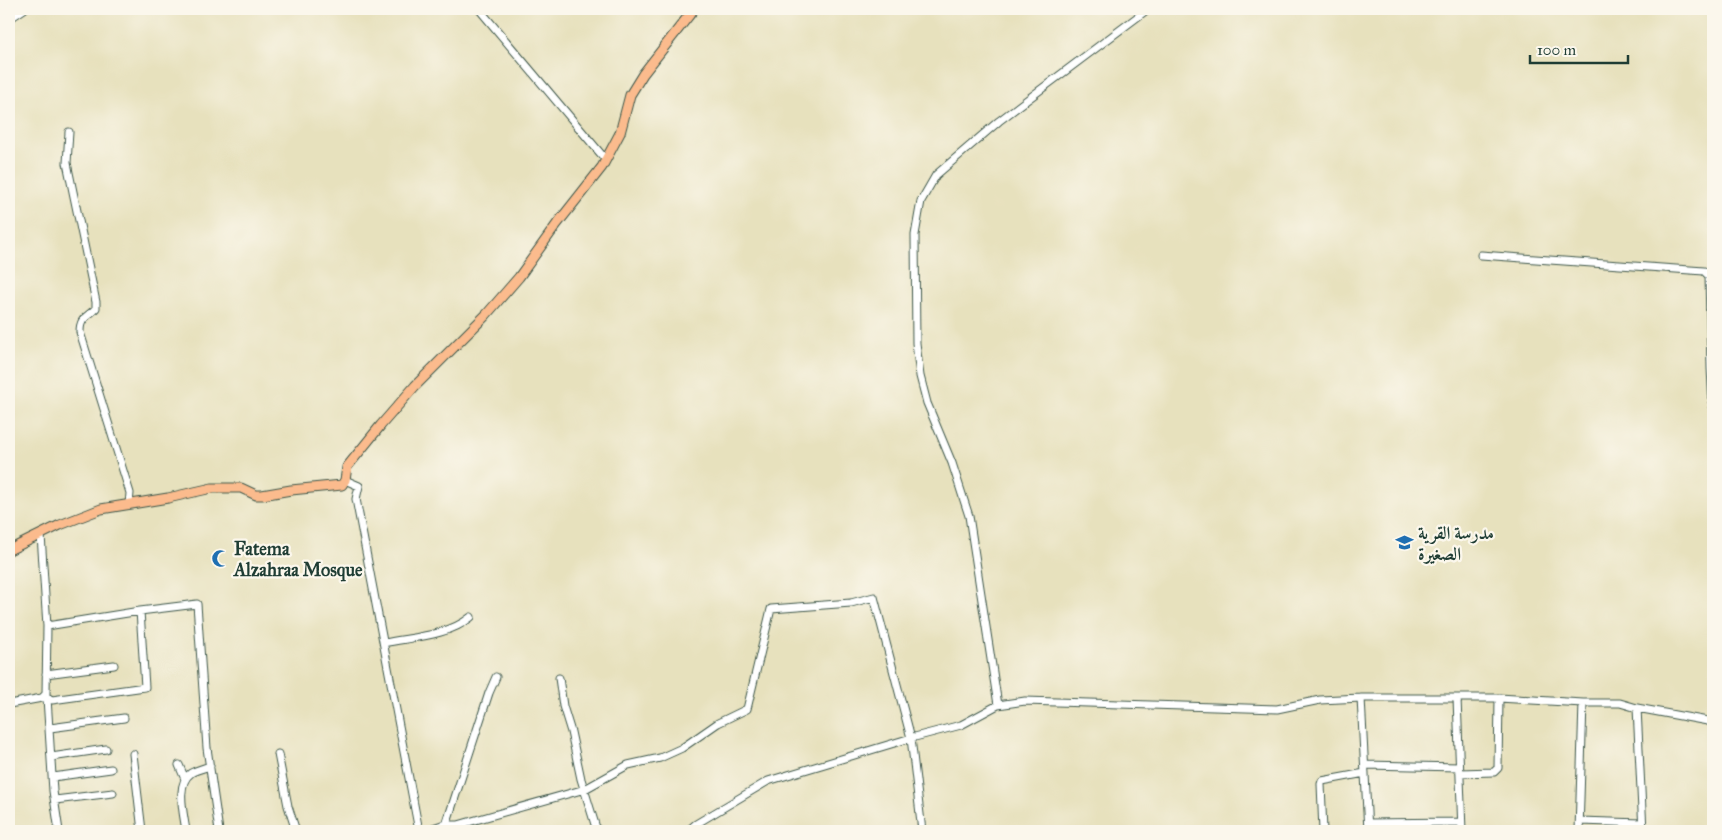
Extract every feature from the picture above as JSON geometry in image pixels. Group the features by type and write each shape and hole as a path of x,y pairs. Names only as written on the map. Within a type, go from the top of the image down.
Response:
{"main road":[{"path":"9,550 60,525 101,509 212,488 241,488 256,495 262,495 299,489 339,486 345,480 347,467 414,386 486,315 519,278 606,160 620,132 630,95 643,74 694,9"}],"street":[{"path":"9,19 24,9"},
{"path":"479,9 606,160"},
{"path":"1136,9 1136,18"},
{"path":"998,705 969,516 920,376 916,343 915,235 921,201 936,174 999,121 1148,9"},
{"path":"69,132 67,164 96,302 96,308 80,324 80,332 130,493 129,505"},
{"path":"1481,255 1704,271 1709,276 1713,406"},
{"path":"345,480 359,486 356,498 419,831"},
{"path":"41,535 46,626 46,697 50,728 52,777 59,831"},
{"path":"424,831 446,825 458,825 585,788 628,765 660,758 682,748 718,724 747,709 771,609 852,603 874,597 911,738 922,831"},
{"path":"46,626 197,604 210,766 219,831"},
{"path":"9,704 46,697 52,700 145,688 140,611"},
{"path":"384,643 437,633 462,625 471,617"},
{"path":"46,674 114,665"},
{"path":"446,825 496,677"},
{"path":"559,678 563,706 597,831"},
{"path":"1361,698 1368,831"},
{"path":"688,831 696,824 768,781 961,725 998,705 1024,701 1277,709 1320,700 1361,698 1499,698 1583,703 1620,703 1713,722"},
{"path":"1457,698 1462,831"},
{"path":"1365,765 1494,772 1498,768 1499,698"},
{"path":"1579,831 1583,703"},
{"path":"1580,821 1642,827 1637,708"},
{"path":"50,728 124,718"},
{"path":"51,757 106,749"},
{"path":"133,754 142,831"},
{"path":"278,754 288,806 296,831"},
{"path":"179,765 185,779"},
{"path":"186,831 182,792 185,779 191,773 210,766"},
{"path":"52,777 111,769"},
{"path":"1323,831 1322,781 1365,773"},
{"path":"55,800 113,793"},
{"path":"1368,823 1462,822"}],"place":[{"name":"مدرسة القرية الصغيرة","path":"1404,543"},
{"name":"Fatema Alzahraa Mosque","path":"220,559"}]}
